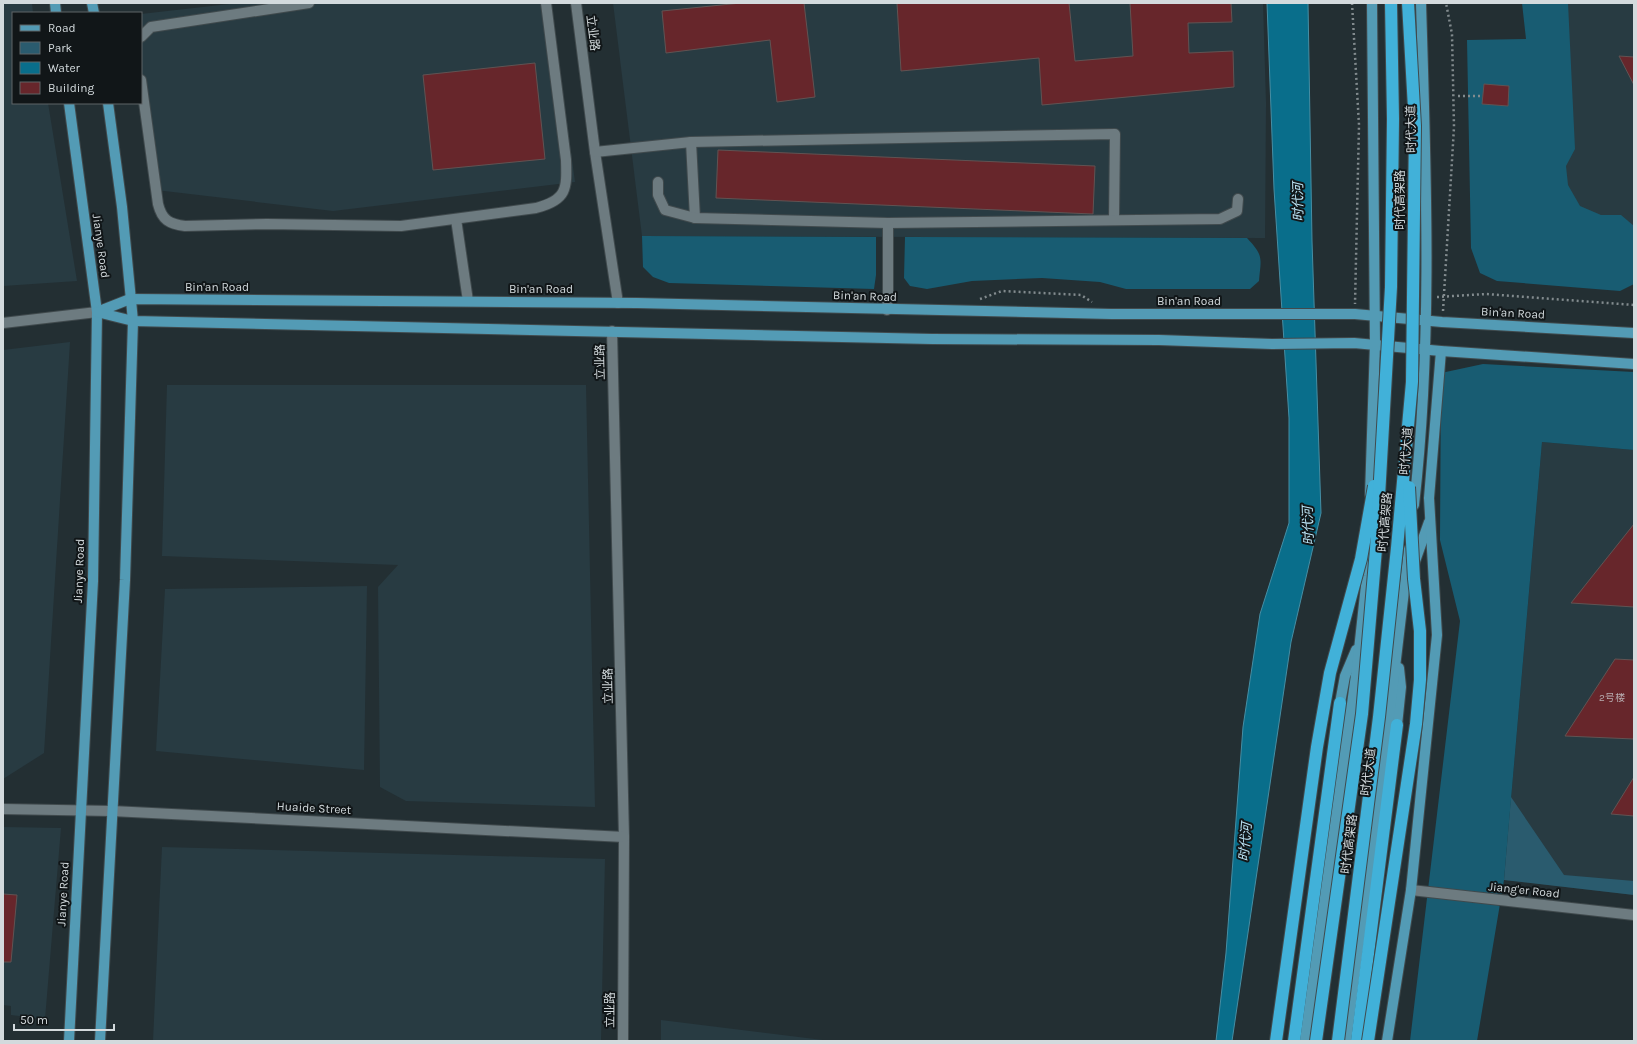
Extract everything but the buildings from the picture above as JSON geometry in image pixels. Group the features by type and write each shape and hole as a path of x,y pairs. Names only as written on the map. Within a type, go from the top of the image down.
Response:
{"highway":[{"name":"时代高架路","path":"1316,1041 1362,714 1376,549 1391,287 1393,119 1392,3"},
{"name":"时代高架路","path":"1338,1041 1379,717 1412,382 1415,126 1408,3"},
{"path":"1276,1041 1316,747 1330,673 1361,559 1383,436"},
{"path":"1368,1041 1416,724 1420,680 1420,631 1414,579 1406,443"},
{"path":"1294,1041 1340,703"},
{"path":"1357,1041 1397,725"}],"main road":[{"name":"时代大道","path":"1304,1041 1360,638 1367,576 1375,344 1372,3"},
{"name":"时代大道","path":"1346,1041 1397,648 1418,463 1427,321 1421,3"},
{"name":"Jianye Road","path":"69,104 97,312 93,581 69,1041"},
{"name":"Jianye Road","path":"100,1041 125,580 133,321 111,104"},
{"name":"Bin'an Road","path":"97,312 130,299 618,303 1111,314 1355,314 1427,321 1634,333"},
{"name":"Bin'an Road","path":"97,312 133,321 932,339 1159,340 1272,344 1311,342 1375,344 1426,350 1634,364"},
{"path":"1387,1041 1411,890 1437,635 1429,498 1441,351"},
{"path":"1403,598 1430,517"},
{"path":"1340,703 1345,676 1360,638"},
{"path":"1397,648 1401,687 1397,725"}],"street":[{"path":"142,36 151,27 309,3"},
{"path":"142,99 158,204 164,220 172,224 185,226 274,224 401,226 536,208 556,201 564,192 566,181 566,160 546,3"},
{"name":"立业路","path":"576,3 595,152 618,303"},
{"path":"595,152 691,142 1115,134 1114,220"},
{"path":"691,142 695,218"},
{"path":"658,182 658,195 665,210 695,218 888,223 1220,219 1237,211 1238,199"},
{"path":"456,219 468,301"},
{"path":"887,310 888,223"},
{"name":"Bin'an Road","path":"3,323 97,312"},
{"name":"立业路","path":"612,331 624,836 623,1041"},
{"name":"Huaide Street","path":"3,809 112,811 624,836"},
{"name":"Jiang'er Road","path":"1411,890 1634,915"}],"path":[{"path":"1352,3 1359,125 1355,314"},
{"path":"1442,322 1454,127 1452,34 1446,3"},
{"path":"1458,96 1483,96"},
{"path":"975,300 1002,291 1080,295 1093,303"},
{"path":"1426,299 1444,295 1486,294 1634,305"}],"shaded area":[{"path":"3,3 32,3 33,12 12,12 12,104 48,104 77,281 3,286"},
{"path":"238,3 551,3 575,182 333,211 156,190 142,104 142,14"},
{"path":"613,3 1263,3 1266,103 1265,238 642,236"},
{"path":"1522,3 1568,3 1575,149 1566,166 1568,185 1580,206 1601,215 1621,215 1634,226 1634,284 1620,291 1497,281 1480,273 1471,248 1467,40 1526,39"},
{"path":"1545,3 1634,3 1634,253 1544,248"},
{"path":"642,236 876,237 876,275 874,289 669,283 653,277 643,267"},
{"path":"905,237 1247,238 1259,253 1261,262 1259,281 1250,289 1126,289 1100,282 1042,278 972,281 927,289 910,286 904,278"},
{"path":"70,342 44,753 3,779 3,350"},
{"path":"1483,364 1634,372 1634,450 1542,442 1504,880 1477,1041 1410,1041 1460,621 1440,540 1441,373"},
{"path":"167,385 586,385 595,807 406,801 380,787 378,587 398,565 162,556"},
{"path":"1542,442 1634,450 1634,895 1504,880"},
{"path":"367,586 364,770 156,751 165,589"},
{"path":"3,827 61,828 45,1019 11,1015 11,1006 3,1005"},
{"path":"162,847 605,859 601,1041 153,1041"},
{"path":"661,1020 831,1041 661,1041"}],"green space":[{"path":"1511,797 1564,875 1634,881 1634,895 1504,880"}],"water":[{"name":"时代河","path":"1267,3 1308,3 1312,241 1321,513 1291,642 1232,1041 1216,1041 1226,953 1243,727 1260,614 1289,523 1289,418 1274,189"}]}
